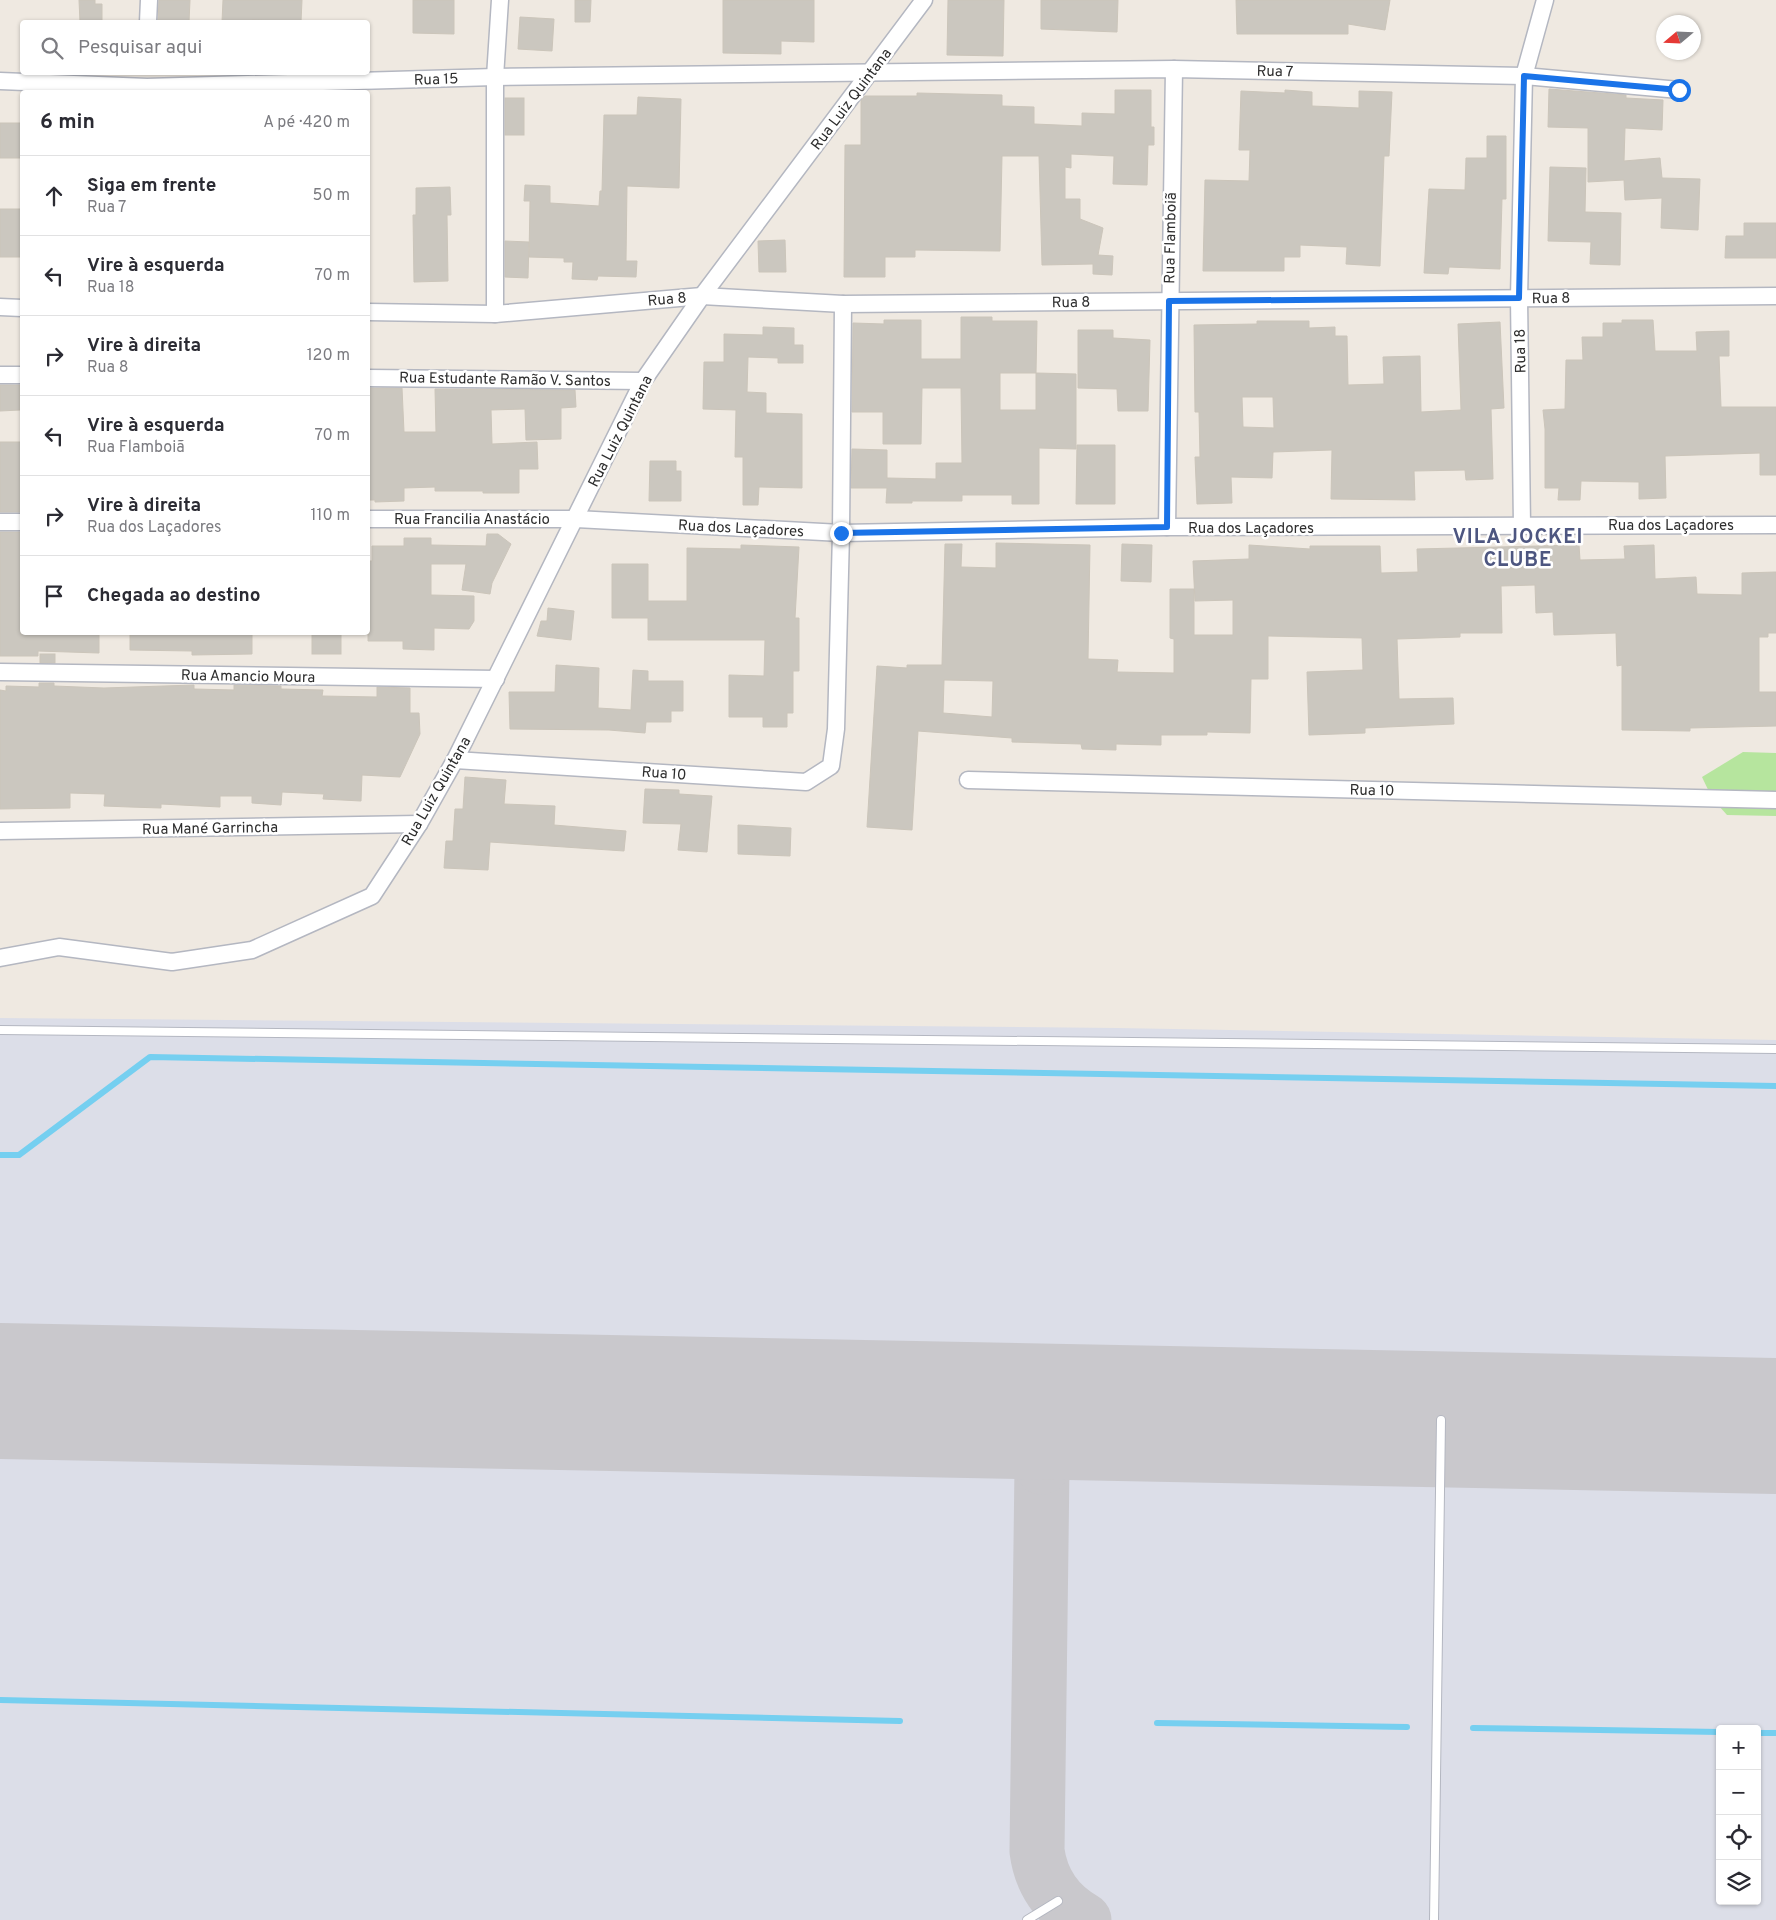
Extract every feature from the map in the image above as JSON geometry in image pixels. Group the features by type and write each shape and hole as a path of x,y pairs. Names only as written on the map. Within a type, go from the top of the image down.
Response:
{"street":[{"path":"148,20 149,0"},
{"path":"495,314 495,77 500,0"},
{"name":"Rua Luiz Quintana","path":"0,958 59,947 172,962 252,950 372,896 419,824 455,760 643,381 702,296 924,0"},
{"name":"Rua 18","path":"1522,526 1519,298 1524,76 1544,0"},
{"name":"Rua 7","path":"871,71 1174,69 1524,76 1679,90"},
{"name":"Rua Flamboiã","path":"1167,527 1174,69"},
{"name":"Rua 15","path":"0,81 147,84 871,71"},
{"name":"Rua 8","path":"370,312 495,314 702,296 843,304 1776,296"},
{"name":"Rua 10","path":"455,760 806,782 831,766 836,729 841,533 843,304"},
{"path":"0,307 20,308"},
{"path":"0,375 20,375"},
{"name":"Rua Estudante Ramão V. Santos","path":"370,378 643,381"},
{"name":"Rua Francilia Anastácio","path":"370,519 576,519"},
{"name":"Rua dos Laçadores","path":"576,519 841,533 1167,527 1776,524"},
{"path":"0,522 20,522"},
{"name":"Rua Amancio Moura","path":"0,672 496,679"},
{"name":"Rua 10","path":"968,780 1776,800"},
{"name":"Rua Mané Garrincha","path":"0,831 419,824"}],"lane":[{"path":"0,1030 1776,1049"},
{"path":"1434,1920 1441,1420"},
{"path":"1027,1920 1058,1901"}],"shaded area":[{"path":"0,1018 1117,1028 1776,1040 1776,1920 0,1920"}],"green space":[{"path":"1743,752 1776,753 1776,816 1727,815 1712,798 1702,777"}],"building":[{"path":"79,0 95,0 95,4 102,4 102,20 80,20"},
{"path":"159,0 190,0 189,20 158,20"},
{"path":"223,0 302,0 301,20 222,20"},
{"path":"413,0 454,0 454,34 413,33"},
{"path":"575,0 591,0 590,22 575,22"},
{"path":"723,0 814,0 814,42 781,41 781,54 723,53"},
{"path":"948,0 1004,0 1003,56 947,55"},
{"path":"1041,0 1118,0 1117,32 1041,29"},
{"path":"1236,0 1390,0 1385,30 1348,24 1348,34 1237,34"},
{"path":"520,17 554,19 552,51 518,49"},
{"path":"1549,89 1626,95 1626,98 1663,100 1662,130 1625,128 1624,161 1660,158 1662,178 1700,179 1698,230 1661,228 1662,198 1625,200 1624,180 1588,182 1588,128 1548,127"},
{"path":"1115,90 1151,90 1151,127 1154,127 1154,145 1148,145 1147,185 1113,184 1114,156 1071,154 1071,168 1065,167 1065,199 1080,199 1080,219 1103,228 1098,255 1113,256 1112,275 1093,274 1093,264 1042,265 1039,156 1002,156 1000,251 915,250 915,257 885,257 885,277 844,277 845,145 861,145 861,100 865,96 917,96 917,93 1002,95 1002,106 1034,107 1034,124 1082,126 1082,113 1115,114"},
{"path":"1285,90 1312,92 1312,106 1359,108 1359,91 1392,92 1389,156 1384,156 1380,266 1346,264 1347,247 1300,245 1300,257 1284,257 1284,271 1203,271 1205,180 1249,181 1250,150 1239,150 1241,91 1285,93"},
{"path":"638,97 681,99 679,188 627,186 626,261 637,261 636,277 598,276 597,280 572,279 573,262 564,262 564,258 529,257 530,201 524,201 525,185 550,186 550,203 599,206 600,191 602,191 604,115 637,115"},
{"path":"505,98 524,98 524,135 505,135"},
{"path":"0,123 20,123 20,158 0,158"},
{"path":"1487,136 1506,136 1506,199 1502,199 1500,269 1449,267 1448,274 1424,273 1429,189 1465,190 1466,158 1487,158"},
{"path":"1550,167 1586,168 1585,212 1621,213 1620,265 1590,264 1591,242 1548,241"},
{"path":"450,187 451,215 447,215 448,281 414,282 413,215 416,215 416,188"},
{"path":"0,209 20,209 20,257 0,257"},
{"path":"1744,223 1776,223 1776,258 1725,258 1726,236 1744,236"},
{"path":"785,240 786,272 759,272 758,241"},
{"path":"505,241 529,242 528,278 505,277"},
{"path":"961,317 992,317 992,321 1037,321 1036,373 1076,374 1076,449 1039,448 1039,504 1012,504 1012,495 962,495 962,501 886,503 887,488 851,488 852,449 887,450 887,478 936,479 936,463 962,463 961,388 922,388 921,444 883,444 883,412 852,412 853,323 884,324 884,320 921,320 921,359 961,359","holes":["1000,373 1036,373 1036,410 1000,410"]},
{"path":"1622,320 1653,320 1655,351 1697,351 1696,332 1729,331 1729,356 1719,356 1721,407 1776,407 1776,475 1760,475 1760,453 1665,456 1666,498 1639,499 1639,482 1581,481 1580,500 1558,500 1559,488 1545,488 1545,429 1543,410 1565,409 1566,360 1583,360 1582,337 1603,337 1603,323 1622,323"},
{"path":"1257,321 1309,321 1309,328 1335,327 1335,336 1347,336 1348,385 1384,384 1383,357 1420,356 1421,412 1461,410 1458,324 1500,322 1504,408 1491,409 1493,479 1466,480 1465,470 1414,471 1415,500 1331,499 1332,450 1273,452 1272,478 1231,477 1232,503 1197,504 1195,457 1200,457 1199,412 1195,412 1194,325 1257,324","holes":["1242,397 1273,397 1274,428 1243,427"]},
{"path":"763,327 794,328 794,345 803,345 803,363 778,363 778,358 748,357 747,392 766,393 766,413 802,414 802,488 759,487 758,505 743,505 743,457 735,457 736,410 703,409 704,362 724,362 724,334 763,335"},
{"path":"1078,330 1113,330 1113,338 1150,340 1148,411 1118,411 1117,389 1078,388"},
{"path":"0,385 20,385 20,410 0,411"},
{"path":"370,388 402,388 404,432 436,432 435,389 575,390 576,407 561,408 561,439 526,440 525,409 491,410 492,444 537,442 538,469 519,469 519,493 435,491 435,487 404,488 404,501 375,502 375,500 370,500"},
{"path":"0,442 20,442 20,512 0,512"},
{"path":"1077,445 1115,445 1115,504 1076,504"},
{"path":"650,461 676,461 676,471 681,471 681,501 649,501"},
{"path":"0,532 20,532 20,635 99,635 99,653 38,651 38,656 0,656"},
{"path":"487,534 498,534 511,544 492,583 490,594 462,590 466,564 431,564 431,595 474,596 474,621 469,629 434,628 434,650 403,649 403,641 368,641 368,635 370,635 370,561 372,561 372,546 404,546 404,538 431,538 431,545 486,546"},
{"path":"996,543 1090,545 1088,659 1118,660 1117,672 1174,673 1174,639 1170,638 1170,589 1194,589 1194,635 1233,635 1233,600 1195,601 1193,561 1249,559 1249,545 1310,549 1310,546 1380,546 1381,573 1418,572 1417,549 1579,545 1580,560 1625,559 1624,546 1654,545 1655,579 1696,577 1697,594 1742,595 1742,573 1776,572 1776,633 1768,633 1768,637 1759,637 1759,692 1776,692 1776,726 1690,728 1690,731 1622,730 1622,665 1617,666 1616,633 1554,635 1553,612 1536,613 1535,585 1501,586 1502,633 1460,633 1460,637 1397,639 1399,699 1453,698 1454,724 1365,728 1365,733 1309,735 1307,672 1363,670 1362,638 1268,636 1268,679 1251,679 1250,733 1207,732 1207,735 1161,735 1161,745 1116,744 1116,750 1082,749 1081,744 1012,742 1012,738 918,731 912,830 867,827 877,666 907,668 907,665 942,665 945,544 962,544 961,567 996,568","holes":["944,680 993,681 992,717 943,713"]},
{"path":"1122,544 1152,545 1151,582 1121,581"},
{"path":"741,545 799,547 795,618 799,618 799,671 793,671 793,713 787,713 787,727 763,727 763,717 729,717 729,675 764,676 765,640 648,640 648,618 612,618 612,564 648,564 648,601 687,601 687,548 741,549"},
{"path":"548,608 574,611 571,640 537,636 541,621 547,621"},
{"path":"130,635 252,635 252,654 192,655 192,651 130,650"},
{"path":"312,635 341,635 341,654 312,654"},
{"path":"40,654 55,654 55,663 40,663"},
{"path":"556,665 599,668 598,708 631,710 633,670 648,671 648,681 683,681 683,711 671,711 671,722 646,722 645,733 609,730 510,729 509,692 555,692"},
{"path":"39,683 54,683 54,686 104,688 194,685 194,689 234,690 234,685 281,686 281,689 323,690 322,696 377,697 377,687 410,688 410,713 419,713 420,734 400,777 362,775 361,801 323,799 324,794 282,792 281,805 252,803 252,796 220,796 220,807 161,804 161,808 104,806 105,794 70,793 70,808 0,809 0,690 6,691 6,686 39,687"},
{"path":"465,777 506,780 504,804 555,806 554,825 626,831 624,851 490,842 488,870 444,868 446,841 453,841 455,809 463,809"},
{"path":"645,789 679,790 679,794 712,796 707,852 678,850 681,824 643,823"},
{"path":"738,825 791,828 790,856 738,854"}],"waterway":[{"path":"0,1155 19,1155 150,1057 1776,1086"},
{"path":"0,1700 900,1721"},
{"path":"1157,1723 1407,1727"},
{"path":"1473,1728 1716,1732"},
{"path":"1761,1733 1776,1733"}],"taxiway":[{"path":"996,1411 1014,1421 1032,1439 1042,1467 1037,1851 1042,1872 1052,1891 1066,1907 1084,1920"},
{"path":"1042,1467 1050,1448 1062,1433 1077,1422 1097,1413"}],"runway":[{"path":"0,1391 1776,1426"}],"district":[{"name":"VILA JOCKEI CLUBE","path":"1518,548"}],"route":[{"path":"841,533 1167,527 1169,301 1519,298 1524,76 1679,90"}]}
